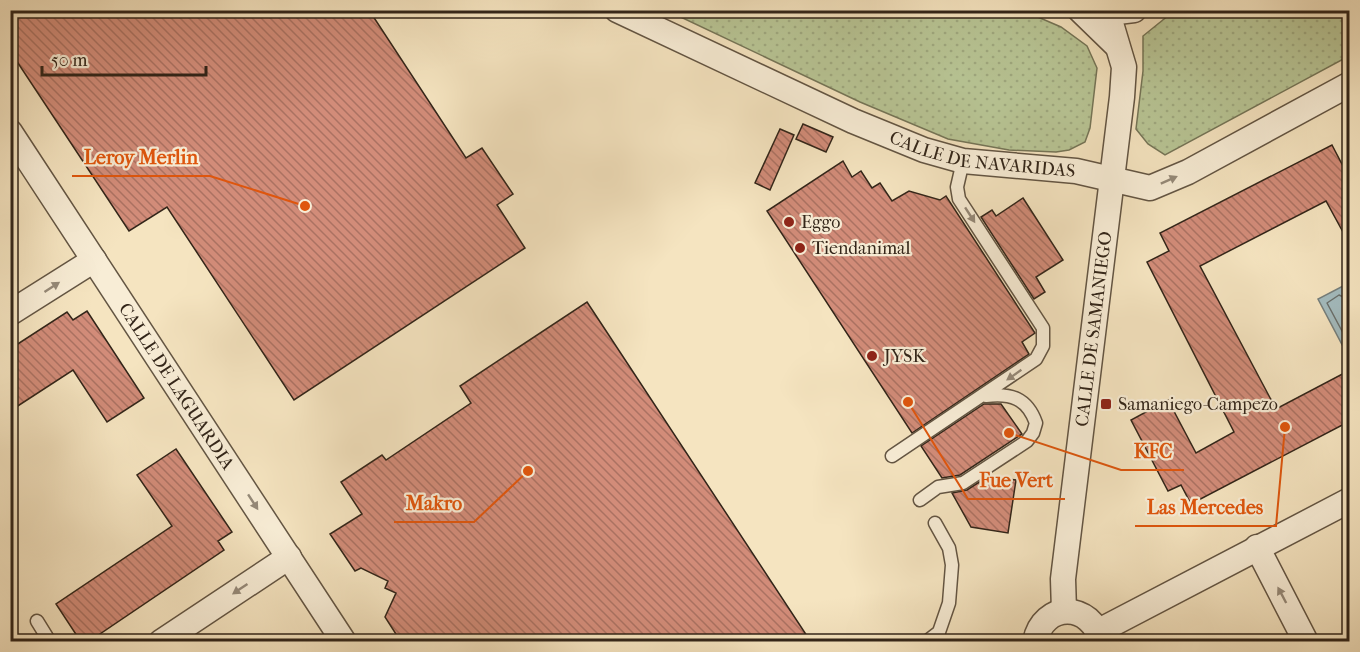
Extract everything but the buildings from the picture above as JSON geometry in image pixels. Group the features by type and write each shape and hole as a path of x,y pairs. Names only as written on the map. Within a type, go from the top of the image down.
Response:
{"street":[{"name":"CALLE DE NAVARIDAS","path":"617,10 853,121 924,150 963,161 1076,171 1150,188 1188,172 1350,84"},
{"path":"1080,10 1119,48"},
{"path":"1108,12 1134,10"},
{"name":"CALLE DE SAMANIEGO","path":"1064,611 1064,568 1113,180 1124,67 1108,12"},
{"name":"CALLE DE LAGUARDIA","path":"10,132 344,642"},
{"path":"10,314 94,260"},
{"path":"1035,642 1040,626 1049,617 1064,611 1075,612 1087,617 1100,636 1257,547 1350,500"},
{"path":"1257,547 1306,642"},
{"path":"161,642 289,556"}],"lane":[{"path":"892,456 983,397 1036,359 1043,346 1044,328 959,199 957,187 963,161"},
{"path":"920,500 938,487 963,483 1027,441 1034,433 1036,423 1024,402 1016,397 1002,394 983,397"},
{"path":"926,642 939,632 949,603 952,565 950,548 935,523"},
{"path":"37,621 50,642"}],"green space":[{"path":"668,11 1024,11 1061,27 1087,46 1097,68 1090,128 1085,142 1069,150 1056,152 1009,150 948,139 860,102"},
{"path":"1174,11 1349,11 1349,56 1165,155 1148,144 1136,129 1143,71 1143,36"}],"water":[{"path":"1343,286 1349,298 1350,353 1347,354 1318,299"}],"place":[{"name":"Leroy Merlin","path":"305,206"},
{"name":"Eggo","path":"789,222"},
{"name":"Tiendanimal","path":"800,248"},
{"name":"JYSK","path":"872,356"},
{"name":"Fue Vert","path":"908,402"},
{"name":"Samaniego-Campezo","path":"1106,404"},
{"name":"Las Mercedes","path":"1285,427"},
{"name":"KFC","path":"1009,433"},
{"name":"Makro","path":"528,471"}]}
